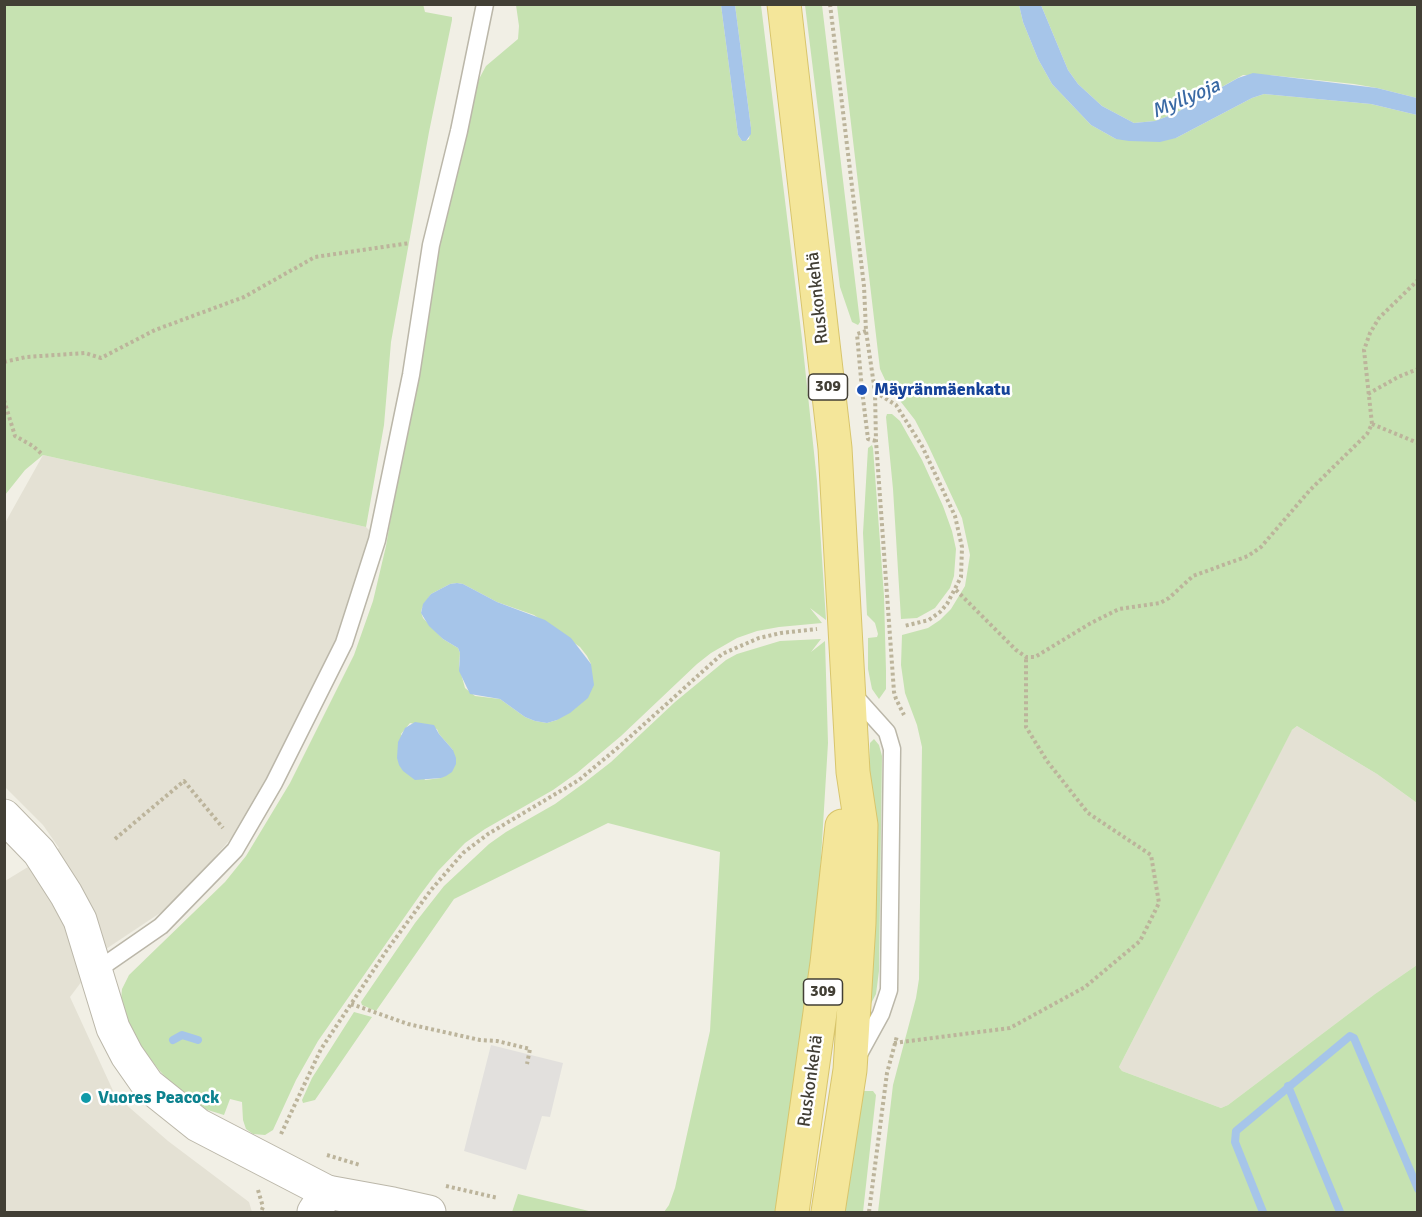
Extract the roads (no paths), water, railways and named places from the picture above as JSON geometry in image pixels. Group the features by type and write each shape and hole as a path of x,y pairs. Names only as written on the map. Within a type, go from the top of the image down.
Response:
{"main road":[{"name":"Ruskonkehä","path":"784,4 835,448 853,772 861,825 850,1071 828,1212"},
{"name":"Ruskonkehä","path":"792,1212 827,963 840,837 853,772"}],"street":[{"path":"4,816 39,852 80,920 112,1028 148,1085 198,1125 267,1162 321,1202 393,1204 429,1212"}],"lane":[{"path":"96,971 160,926 235,850 274,783 344,643 379,529 411,375 431,244 459,131 485,4"},
{"path":"850,691 887,732 892,749 889,990 880,1014 850,1071"}],"water":[{"path":"721,5 735,5 751,128 751,134 746,141 742,141 738,135"},
{"path":"1019,5 1041,5 1068,70 1078,84 1102,106 1134,123 1155,121 1174,114 1238,78 1253,73 1377,88 1417,98 1417,115 1371,104 1264,94 1176,138 1160,142 1116,139 1091,125 1052,84 1038,59 1023,22"},
{"path":"457,583 497,602 545,620 571,638 591,664 594,685 588,698 570,713 547,723 525,717 500,699 470,694 459,671 458,648 443,639 429,626 421,613 423,604 431,594 450,584"},
{"path":"415,722 434,725 453,750 456,764 452,772 446,776 415,780 399,765 398,742 405,728"}],"waterway":[{"path":"173,1040 182,1035 198,1040"},
{"path":"1263,1212 1235,1142 1236,1131 1350,1036 1354,1038 1418,1189"},
{"path":"1288,1086 1340,1212"}],"place":[{"name":"Mäyränmäenkatu","path":"862,390"},
{"name":"Vuores Peacock","path":"86,1098"}],"water label":[{"name":"Myllyoja","path":"1186,99"}]}
